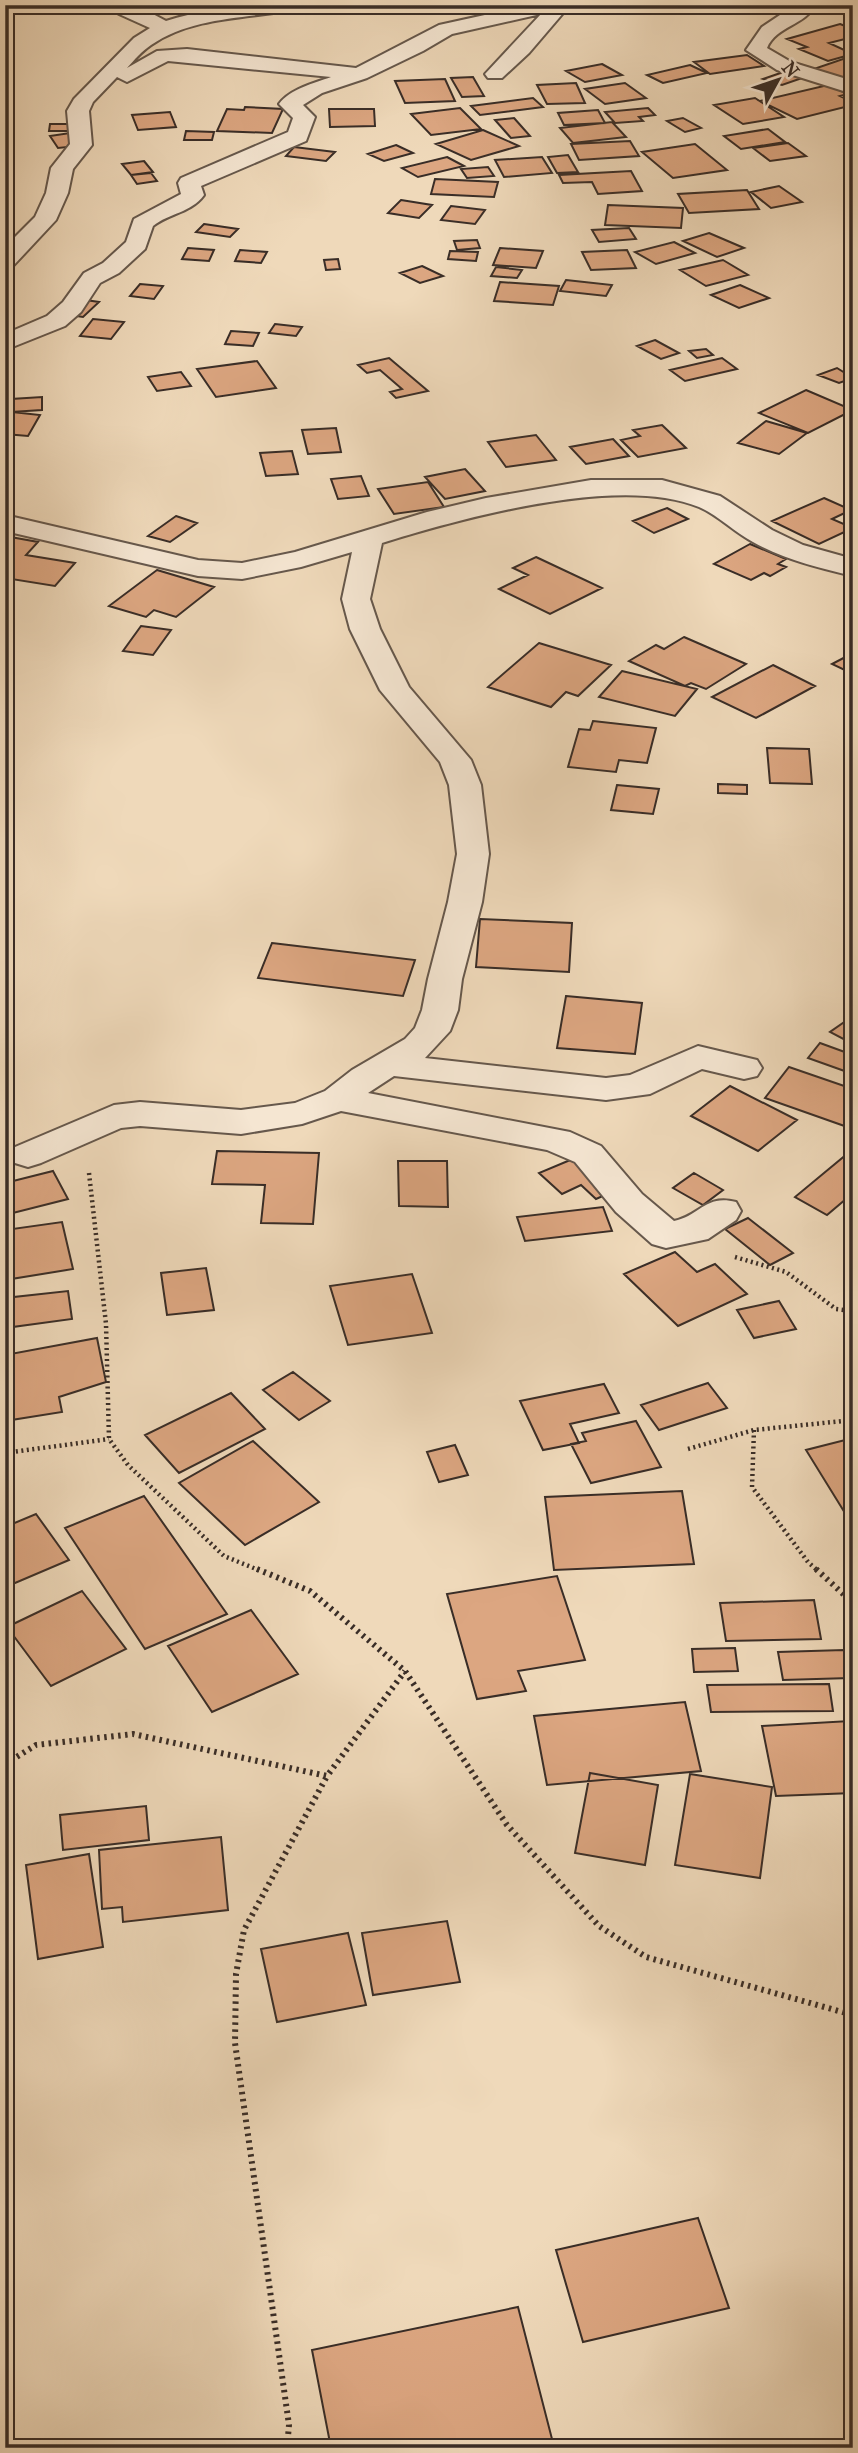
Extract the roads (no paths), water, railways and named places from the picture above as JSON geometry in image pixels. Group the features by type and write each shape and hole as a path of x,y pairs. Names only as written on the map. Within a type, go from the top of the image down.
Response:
{"street":[{"path":"126,5 126,10 138,18 165,29"},
{"path":"5,261 46,220 57,193 62,168 81,145 78,111 84,99 141,42 165,29 198,19 288,5"},
{"path":"5,343 57,321 72,307 92,278 111,268 137,244 142,224 149,218 186,202 193,195 189,183 298,136 303,117 289,104 315,89 360,74 446,29 559,5"},
{"path":"495,74 522,50 559,5"},
{"path":"805,5 803,10 774,27 759,40 756,50 784,66 853,88"},
{"path":"96,122 102,107 114,95 125,77 164,55 237,59 360,74"},
{"path":"5,523 198,568 242,571 301,559 427,520 486,506 592,488 663,488 710,502 762,536 793,551 853,568"},
{"path":"29,1154 114,1118 140,1114 241,1122 302,1112 338,1099 365,1078 418,1047 432,1031 465,902 473,855 465,785 455,760 395,690 365,629 356,599 369,538"},
{"path":"390,1065 606,1089 637,1086 698,1057 744,1068"},
{"path":"338,1099 557,1140 588,1154 629,1203 666,1235 694,1230 722,1211"}]}
